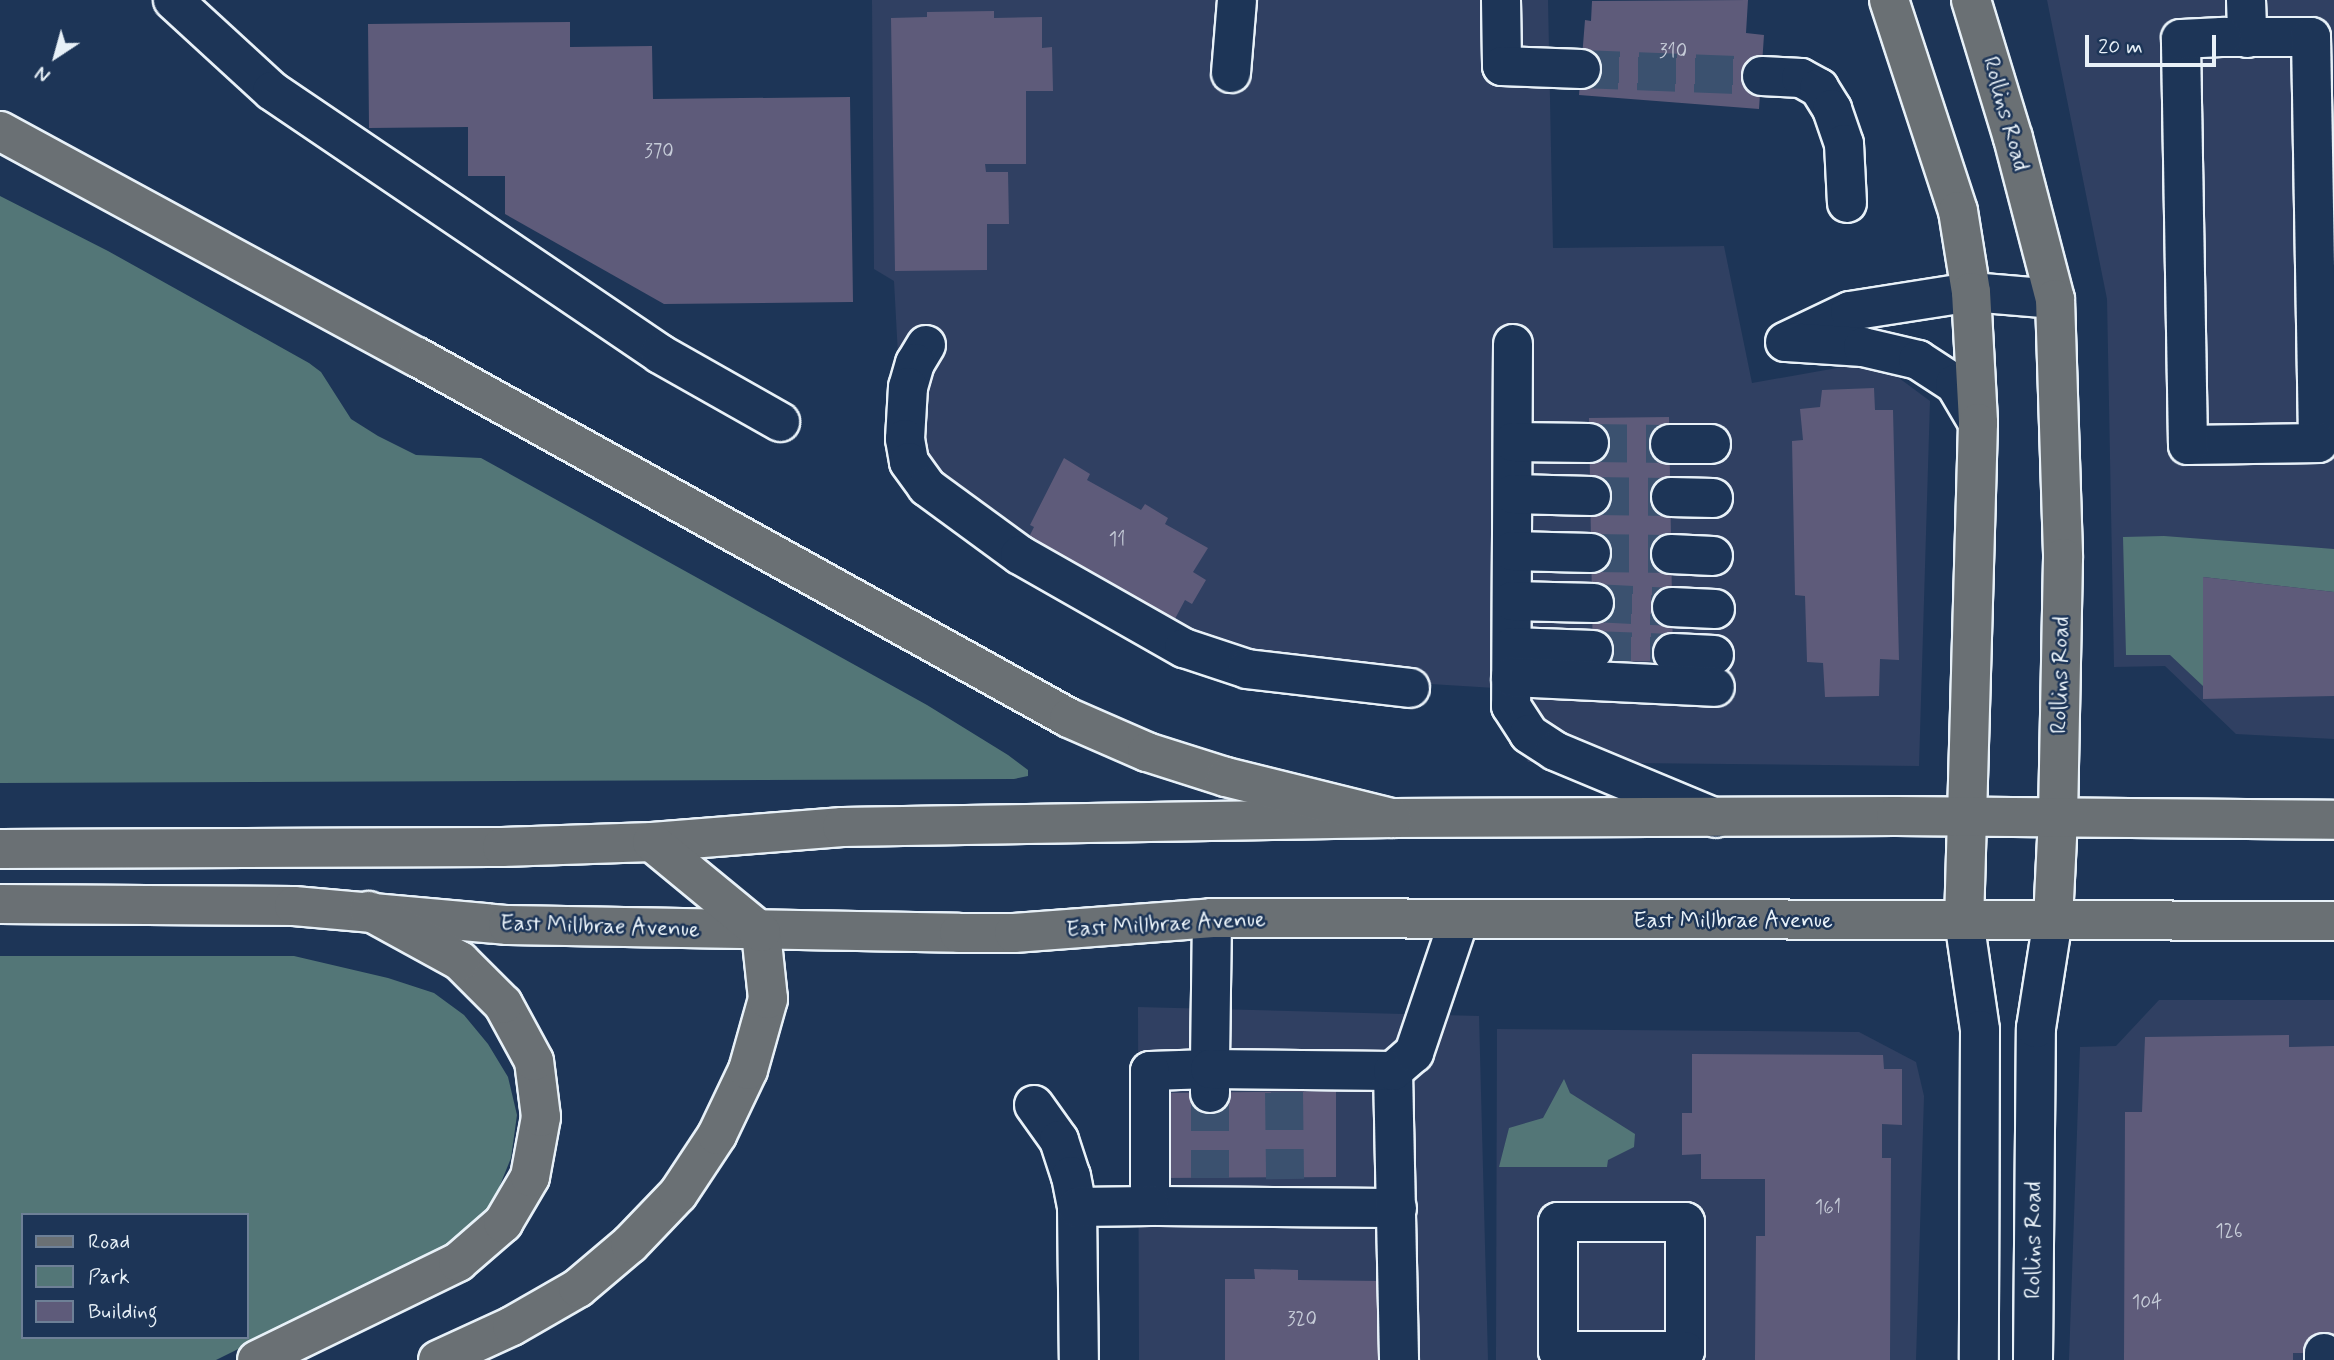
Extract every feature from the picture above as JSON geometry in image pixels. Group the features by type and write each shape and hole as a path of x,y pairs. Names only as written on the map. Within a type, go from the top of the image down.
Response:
{"main road":[{"path":"1889,0 1958,211 1971,292 1978,423 1964,920"},
{"name":"Rollins Road","path":"1971,0 2013,138 2055,299 2063,558 2059,818 2053,920"},
{"path":"0,131 417,357 1069,718 1147,752 1226,778 1392,818"},
{"path":"0,849 218,849 652,842 842,827 1392,818 1969,817 2334,820"},
{"path":"438,1360 512,1326 578,1288 630,1244 678,1194 717,1135 748,1070 768,999 761,932 652,842"},
{"name":"East Millbrae Avenue","path":"0,904 233,905 369,911 508,925 761,932 1014,933 1213,918 2334,921"},
{"path":"257,1360 458,1262 503,1223 530,1177 541,1117 534,1061 503,1004 460,961 369,911"}],"street":[{"path":"173,0 272,91 660,354 780,422"},
{"path":"1231,73 1237,0"},
{"path":"1501,0 1502,66 1581,69"},
{"path":"2222,0 2234,38"},
{"path":"2234,38 2246,0"},
{"path":"2311,37 2318,443 2188,445 2181,39 2234,38 2311,37"},
{"path":"1762,76 1801,78 1819,89 1832,109 1844,144 1847,203"},
{"path":"1978,423 1955,384 1918,360 1863,347 1785,342 1850,311 1971,292 2055,299"},
{"path":"1513,344 1511,706 1529,734 1555,751 1718,818"},
{"path":"926,345 915,363 908,387 905,439 909,462 927,487 1020,555 1184,648 1247,669 1410,688"},
{"path":"1513,442 1589,443"},
{"path":"1670,444 1711,444"},
{"path":"1513,494 1591,496"},
{"path":"1671,497 1713,498"},
{"path":"1512,551 1591,553"},
{"path":"1671,554 1713,556"},
{"path":"1512,601 1594,603"},
{"path":"1672,607 1715,608"},
{"path":"1511,662 1593,650"},
{"path":"1511,662 1715,671 1673,653"},
{"path":"1210,1081 1213,918"},
{"path":"1150,1206 1150,1071 1210,1081 1284,1080 1393,1071 1414,1053 1460,920"},
{"path":"1964,920 1980,1030 1979,1360"},
{"name":"Rollins Road","path":"2033,1360 2036,1028 2053,920"},
{"path":"1393,1071 1399,1360"},
{"path":"1034,1105 1059,1140 1071,1175 1077,1207 1079,1360"},
{"path":"1077,1207 1150,1206 1210,1192 1285,1193 1397,1208"},
{"path":"1558,1222 1685,1222 1685,1356 1558,1351 1558,1222"}],"shaded area":[{"path":"872,0 1548,0 1553,248 1724,246 1752,383 1876,361 1930,401 1919,766 1528,762 1495,688 1253,673 905,485 894,281 874,269"},
{"path":"2047,0 2334,0 2334,739 2236,734 2165,666 2114,667 2107,299"},
{"path":"2159,1000 2334,1000 2334,1360 2069,1360 2080,1047 2116,1046"},
{"path":"1138,1007 1479,1016 1488,1360 1139,1360"},
{"path":"1497,1029 1859,1032 1916,1062 1924,1096 1916,1360 1496,1360"}],"green space":[{"path":"0,196 108,251 309,363 321,372 351,419 378,436 416,455 481,458 927,705 1008,755 1028,770 1028,776 1014,779 0,783"},
{"path":"2164,536 2334,549 2334,592 2203,577 2203,686 2170,655 2126,655 2123,537"},
{"path":"0,956 294,956 388,978 434,993 464,1015 488,1044 508,1077 517,1115 511,1158 494,1200 465,1234 216,1360 0,1360"},
{"path":"1564,1079 1570,1093 1635,1134 1634,1147 1608,1160 1607,1167 1499,1167 1509,1128 1543,1118"}],"building":[{"path":"1748,0 1746,33 1764,35 1759,109 1579,95 1585,20 1591,21 1592,1"},
{"path":"994,11 994,18 1042,17 1042,48 1052,47 1053,91 1026,91 1026,164 985,164 986,172 1008,172 1009,224 987,224 987,270 895,271 891,18 927,17 927,12"},
{"path":"570,22 570,47 652,46 653,99 850,97 853,302 664,304 505,214 505,176 468,176 468,127 369,128 368,24"},
{"path":"1874,388 1875,410 1893,410 1899,660 1880,659 1879,696 1825,697 1823,663 1807,662 1805,596 1795,595 1792,441 1803,440 1800,409 1820,407 1822,390"},
{"path":"1669,417 1673,661 1593,662 1589,418"},
{"path":"1064,458 1090,474 1087,480 1141,510 1145,504 1168,518 1165,524 1208,548 1193,572 1206,580 1192,604 1185,600 1169,630 1013,569 1034,527 1030,525"},
{"path":"2203,577 2334,592 2334,696 2203,699"},
{"path":"2289,1035 2289,1047 2334,1046 2334,1353 2293,1353 2293,1360 2124,1360 2125,1112 2142,1112 2145,1037"},
{"path":"1692,1054 1883,1055 1884,1069 1902,1069 1902,1125 1882,1124 1882,1158 1891,1158 1890,1360 1755,1360 1756,1236 1765,1236 1765,1179 1701,1179 1701,1154 1682,1155 1682,1113 1692,1113"},
{"path":"1336,1091 1336,1177 1164,1178 1165,1093"},
{"path":"1254,1269 1298,1270 1298,1280 1380,1281 1380,1360 1225,1360 1225,1279 1255,1279"}],"tunnel":[{"path":"1581,69 1762,76"},
{"path":"1589,443 1670,444"},
{"path":"1591,496 1671,497"},
{"path":"1591,553 1671,554"},
{"path":"1594,603 1672,607"},
{"path":"1593,650 1673,653"},
{"path":"1284,1092 1285,1179"},
{"path":"1210,1093 1210,1178"}]}
